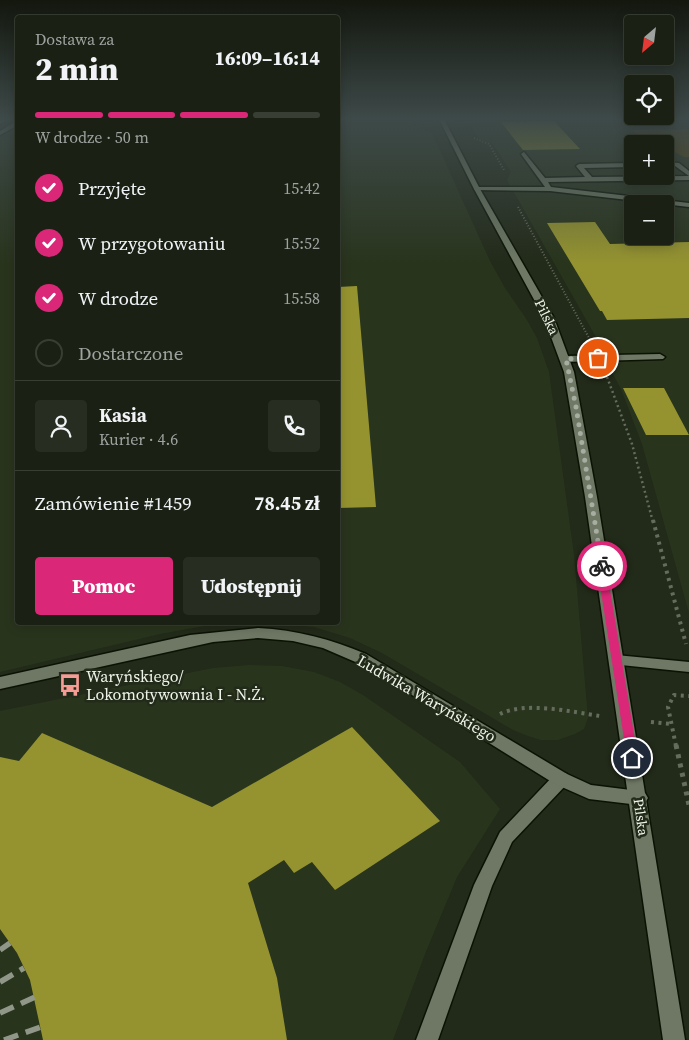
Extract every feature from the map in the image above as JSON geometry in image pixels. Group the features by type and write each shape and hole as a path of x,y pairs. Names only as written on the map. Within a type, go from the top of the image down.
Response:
{"street":[{"name":"Pilska","path":"466,168 549,318 566,359 591,497 639,798 674,1040"},
{"path":"534,168 550,189"},
{"path":"580,168 590,180"},
{"path":"543,180 689,178"},
{"path":"477,189 550,189 689,205"},
{"path":"566,359 660,357"},
{"name":"Ludwika Waryńskiego","path":"0,683 212,636 252,633 282,634 325,644 372,663 561,778 589,792 639,798"},
{"path":"616,660 689,667"},
{"path":"427,1040 483,886 506,837 561,778"}],"path":[{"path":"689,696 674,695 668,707 689,805"},
{"path":"481,729 510,709 545,709 672,724"}],"shaded area":[{"path":"0,168 15,168 15,625 210,625 160,634 0,672"},
{"path":"340,168 448,168 490,261 537,338 549,372 574,555 588,718 584,729 558,740 541,740 528,736 513,730 382,653 350,638 314,627 296,625 340,625"},
{"path":"508,168 624,168 624,185 674,185 674,168 689,168 689,613 642,444 621,389 608,365 605,353 507,180 511,172"},
{"path":"250,665 282,666 314,672 340,682 363,695 460,762 500,809 457,877 425,954 393,1040 0,1040 0,711 213,668"}],"building":[{"path":"595,222 610,244 674,245 674,242 689,242 689,318 607,320 547,223"},
{"path":"357,286 376,507 340,508 340,287"},
{"path":"623,388 664,388 689,435 646,435"},
{"path":"352,727 440,821 335,890 312,862 294,873 284,860 248,883 277,978 287,1040 43,1040 30,980 17,953 0,929 0,757 19,761 42,733 212,807"}],"railway":[{"path":"0,950 10,943"},
{"path":"0,982 24,968"},
{"path":"0,1013 35,997"},
{"path":"4,1040 41,1027"}],"way so far":[{"path":"598,358 566,359 576,407 602,566"}],"place":[{"name":"Waryńskiego/ Lokomotywownia I - N.Ż.","path":"70,685"}],"route":[{"path":"602,566 632,758"}]}
